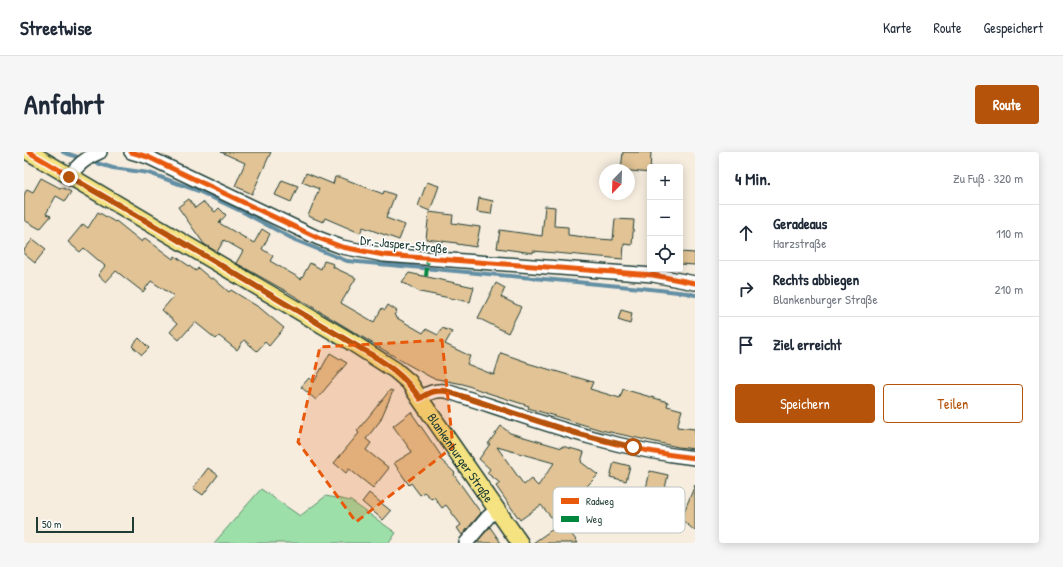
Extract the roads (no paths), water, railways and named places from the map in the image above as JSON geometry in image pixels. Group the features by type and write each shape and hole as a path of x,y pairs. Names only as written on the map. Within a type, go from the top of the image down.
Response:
{"main road":[{"name":"Blankenburger Straße","path":"29,152 72,172 147,221 395,370 408,382 420,398 520,543"}],"street":[{"name":"Dr.-Jasper-Straße","path":"131,152 150,155 318,238 361,251 384,255 428,259 653,275 695,283"},
{"path":"72,172 96,154"},
{"path":"420,398 436,390 446,391 575,433 662,453 695,458"},
{"path":"466,543 488,517 497,509"}],"waterway":[{"path":"63,152 83,159"},
{"path":"90,161 113,168 149,173 196,190 245,213 295,240 347,261 641,288 695,295"}]}
